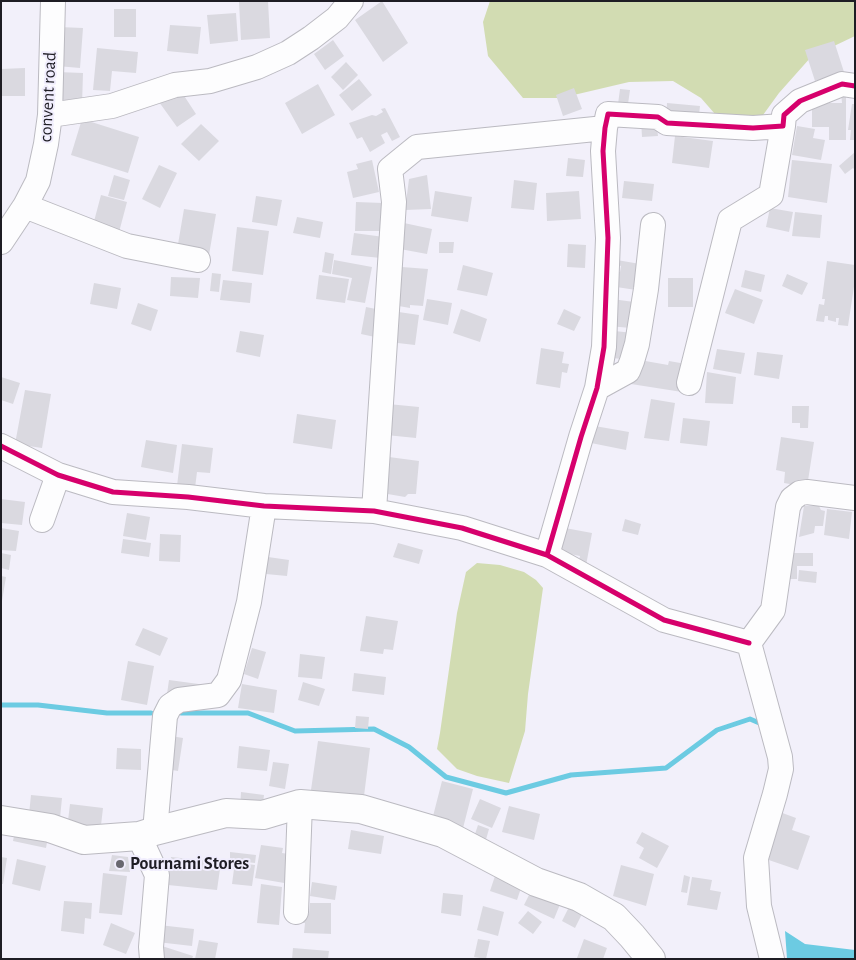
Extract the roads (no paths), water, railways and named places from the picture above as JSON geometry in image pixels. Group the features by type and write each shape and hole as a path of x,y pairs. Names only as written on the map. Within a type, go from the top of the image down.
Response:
{"main road":[{"path":"1,820 50,828 84,840 147,833 226,813 264,815 300,804 361,809 443,833 536,882 579,897 614,917 651,959"}],"street":[{"name":"convent road","path":"1,242 26,206 38,181 46,144 50,115 53,1"},
{"path":"50,115 112,106 175,85 210,81 257,67 288,53 312,38 337,18 351,1"},
{"path":"689,383 730,220 771,195 784,115 800,101 842,84 855,86"},
{"path":"547,555 597,388 604,347 608,248 603,151 608,114 658,117 666,123 753,128 783,126"},
{"path":"374,511 394,202 390,169 417,147 605,128"},
{"path":"26,206 127,246 198,260"},
{"path":"597,388 628,371 632,361 637,344 646,289 653,225"},
{"path":"1,446 58,475 113,492 188,497 264,506 374,511 462,528 547,555 664,620 749,642"},
{"path":"42,520 58,475"},
{"path":"749,642 773,610 788,507 792,499 800,493 807,492 855,498"},
{"path":"152,959 151,947 158,875 147,833 165,716 170,706 179,700 218,695 229,680 250,602 264,506"},
{"path":"749,642 780,757 781,769 756,858 759,906 772,959"},
{"path":"296,912 300,804"}],"water":[{"path":"785,931 805,944 855,950 855,959 787,959"}],"waterway":[{"path":"1,705 38,705 107,713 151,713"},
{"path":"181,713 248,713 295,731 374,729 409,747 446,777 506,793 571,775 666,768 717,730 750,719 764,725"}],"place":[{"name":"Pournami Stores","path":"120,864"}]}
